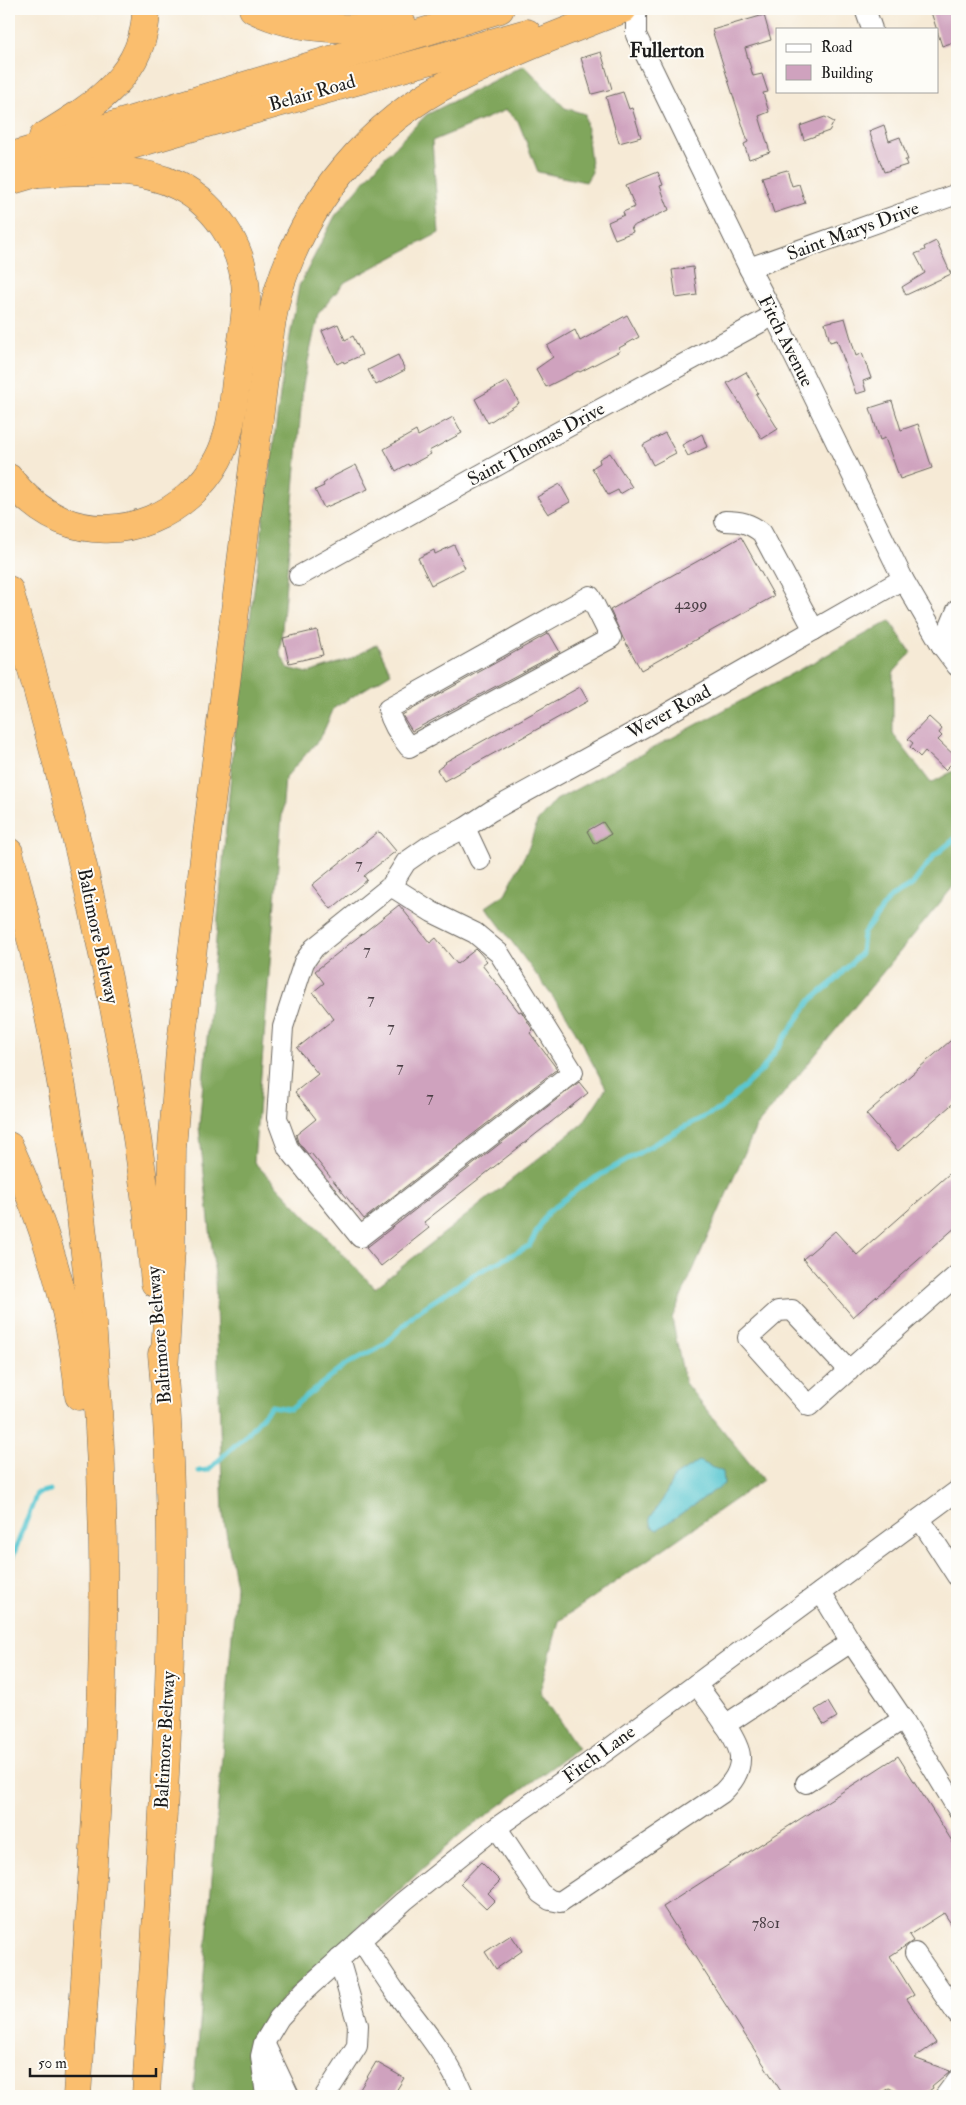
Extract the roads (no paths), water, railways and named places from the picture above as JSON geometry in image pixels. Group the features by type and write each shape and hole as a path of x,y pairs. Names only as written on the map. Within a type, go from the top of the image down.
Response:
{"highway":[{"path":"10,165 90,108 122,77 142,37 146,9"},
{"path":"253,9 292,22 328,28 368,29 499,9"},
{"name":"Belair Road","path":"10,165 499,9"},
{"name":"Belair Road","path":"10,165 36,173 203,124 616,9"},
{"path":"164,1372 170,1248 172,1148 180,1051 264,371 278,292 289,263 316,209 337,177 358,152 385,127 414,105 454,80 623,9"},
{"path":"9,478 20,492 38,508 61,520 83,527 109,529 137,524 165,514 185,501 203,482 219,458 230,423 246,303 244,273 235,247 221,222 195,196 177,185 132,172 36,173"},
{"name":"Baltimore Beltway","path":"9,590 91,896 117,1023 141,1160 164,1372 171,1558 169,1662 146,2096"},
{"path":"9,852 26,915 54,1040 74,1168 87,1266 102,1472 103,1553 100,1722 77,2096"},
{"path":"9,1146 46,1236 65,1305 77,1372 84,1475 88,1675 88,1933"}],"street":[{"name":"Fitch Avenue","path":"636,9 636,35 748,268 774,315 903,579 942,646 957,666"},
{"path":"865,9 872,28"},
{"name":"Saint Marys Drive","path":"748,268 957,194"},
{"name":"Saint Thomas Drive","path":"299,576 516,454 774,315"},
{"path":"725,521 742,521 754,526 762,533 814,630"},
{"name":"Wever Road","path":"391,886 432,912 475,933 499,953 573,1072 360,1237 288,1148 277,1118 283,1026 304,962 314,948 391,886 406,862 428,846 465,828 491,811 903,579"},
{"path":"590,596 611,638 410,747 402,738 392,723 388,709 590,596"},
{"path":"942,646 957,610"},
{"path":"465,828 480,860"},
{"path":"849,1370 792,1310 778,1311 748,1338 809,1406 957,1275"},
{"name":"Fitch Lane","path":"264,2043 279,2018 304,1991 404,1901 497,1828 606,1751 957,1492"},
{"path":"920,1519 957,1576"},
{"path":"821,1592 851,1642 903,1719 957,1808"},
{"path":"725,1725 851,1642"},
{"path":"497,1828 540,1893 550,1900 560,1902 706,1803 735,1780 740,1755 736,1743 725,1725 696,1684"},
{"path":"806,1783 903,1719"},
{"path":"361,1940 397,1994 432,2037 454,2073 464,2096"},
{"path":"915,1953 957,2014"},
{"path":"325,2096 357,2046 358,2025 339,1959"},
{"path":"264,2043 262,2056 266,2096"},
{"path":"264,2043 289,2096"},
{"path":"945,2096 957,2080"}],"water":[{"path":"699,1461 723,1472 724,1484 657,1530 652,1527 650,1518 663,1499 674,1477"}],"waterway":[{"path":"199,1471 208,1470 246,1435 271,1406 290,1409 344,1366 384,1345 417,1312 473,1275 529,1246 547,1213 583,1185 682,1128 720,1109 762,1070 811,1000 833,982 861,953 863,934 891,897 912,885 934,856 957,837"},
{"path":"9,1566 37,1493 50,1490"}],"district":[{"name":"Fullerton","path":"667,50"}]}
